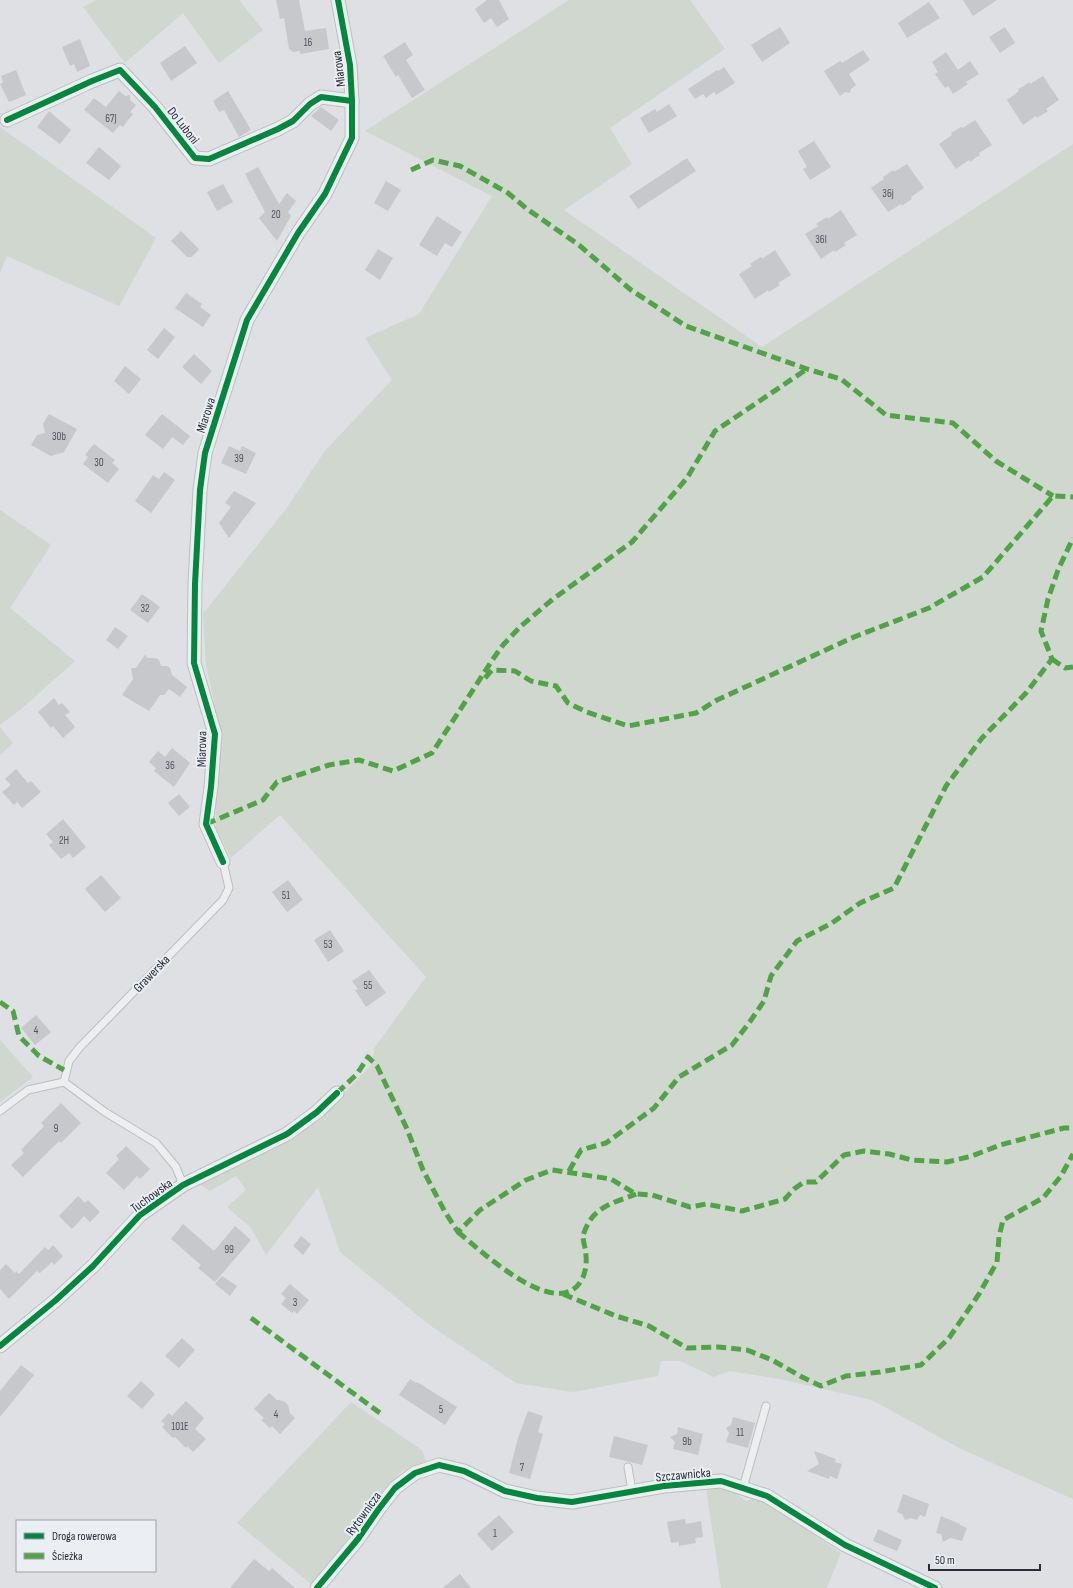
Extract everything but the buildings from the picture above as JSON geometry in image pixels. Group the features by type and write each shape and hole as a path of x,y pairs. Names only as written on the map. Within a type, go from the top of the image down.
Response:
{"street":[{"name":"Miarowa","path":"223,862 206,824 211,787 215,734 194,663 195,584 200,490 205,453 247,320 298,233 325,194 352,138 350,65 338,0"},
{"name":"Do Luboni","path":"7,120 92,81 120,70 137,86 164,117 195,158 209,158 278,129 293,121 310,104 321,97 352,101"},
{"name":"Tuchowska","path":"0,1346 56,1300 93,1266 140,1215 183,1185 287,1134 317,1112 337,1093"},
{"name":"Szczawnicka","path":"438,1465 464,1471 505,1491 537,1498 572,1502 664,1486 721,1481 766,1496 844,1545 935,1588"},
{"name":"Rytownicza","path":"317,1588 358,1539 395,1488 414,1473 438,1465"}],"lane":[{"name":"Grawerska","path":"64,1082 69,1061 80,1047 223,900 229,888 223,862"},
{"path":"0,1111 28,1090 64,1082 105,1112 156,1143 176,1167 183,1185"},
{"path":"743,1488 766,1406"},
{"path":"628,1466 632,1491"}],"shaded area":[{"path":"97,0 239,0 263,30 219,63 183,13 125,63 83,7"},
{"path":"569,0 690,0 725,49 610,128 632,164 564,210 762,347 1073,144 1073,1499 959,1448 872,1400 779,1379 730,1371 714,1377 680,1361 661,1361 658,1376 573,1392 516,1383 431,1326 340,1252 318,1187 266,1255 251,1228 227,1207 246,1190 236,1176 210,1191 197,1183 277,1146 318,1121 371,1065 375,1047 426,977 280,815 231,858 216,828 215,783 222,739 206,665 203,614 286,509 324,452 392,380 365,338 419,314 492,196 365,131"},
{"path":"0,127 156,238 119,306 7,256 0,273"},
{"path":"0,510 51,545 10,608 75,661 20,710 0,725"},
{"path":"0,727 13,743 0,755"},
{"path":"0,1040 33,1077 0,1102"},
{"path":"351,1402 422,1450 426,1461 402,1471 375,1499 361,1523 312,1585 237,1523"},
{"path":"706,1488 731,1490 746,1501 758,1497 841,1553 827,1588 721,1588"}],"marked path":[{"path":"411,170 433,160 460,166 508,193 527,209 579,245 631,290 686,326 807,369 841,379 886,415 953,423 996,461 1053,496"},
{"path":"206,824 263,800 277,782 329,765 359,760 393,771 432,753 493,659 503,645 521,626 553,599 632,542 687,478 715,431 807,369"},
{"path":"485,678 492,670 515,671 531,681 556,686 568,703 587,712 628,726 696,713 717,700 854,637 929,608 983,577 1053,496 1073,497"},
{"path":"569,1171 581,1150 606,1143 654,1108 679,1077 732,1045 764,1001 771,976 797,941 832,923 860,903 894,888 946,786 982,738 1026,693 1052,659 1041,631 1048,599 1058,570 1073,538"},
{"path":"1052,659 1065,668 1073,667"},
{"path":"0,1002 13,1011 19,1036 39,1056 64,1070"},
{"path":"337,1093 357,1074 368,1057 377,1066 407,1129 423,1170 445,1212 458,1232 480,1210 526,1180 552,1170 611,1179 636,1194 652,1195 690,1207 706,1204 742,1211 785,1199 794,1189 804,1182 816,1182 844,1155 864,1151 889,1154 912,1160 947,1162 972,1156 1000,1145 1064,1128 1073,1128"},
{"path":"563,1294 616,1316 649,1326 687,1348 718,1347 747,1350 772,1360 821,1386 846,1376 921,1365 949,1338 979,1294 997,1262 999,1237 1003,1220 1043,1198 1061,1176 1073,1154"},
{"path":"458,1232 518,1279 537,1288 554,1293 569,1291 581,1281 584,1273 586,1256 583,1236 593,1216 598,1211 616,1201 636,1194"},
{"path":"251,1318 380,1413"}],"cycle path":[{"path":"223,862 206,824 211,787 215,734 194,663 195,584 200,490 205,453 247,320 298,233 325,194 352,138 350,65 338,0"},
{"path":"7,120 92,81 120,70 155,107 195,158 209,159 293,121 310,104 321,97 352,101"},
{"path":"0,1346 56,1300 93,1266 140,1215 183,1185 287,1134 317,1112 337,1093"},
{"path":"317,1588 358,1539 395,1488 415,1473 439,1465 464,1471 505,1491 537,1498 572,1502 664,1486 721,1481 767,1496 845,1545 935,1588"}]}
